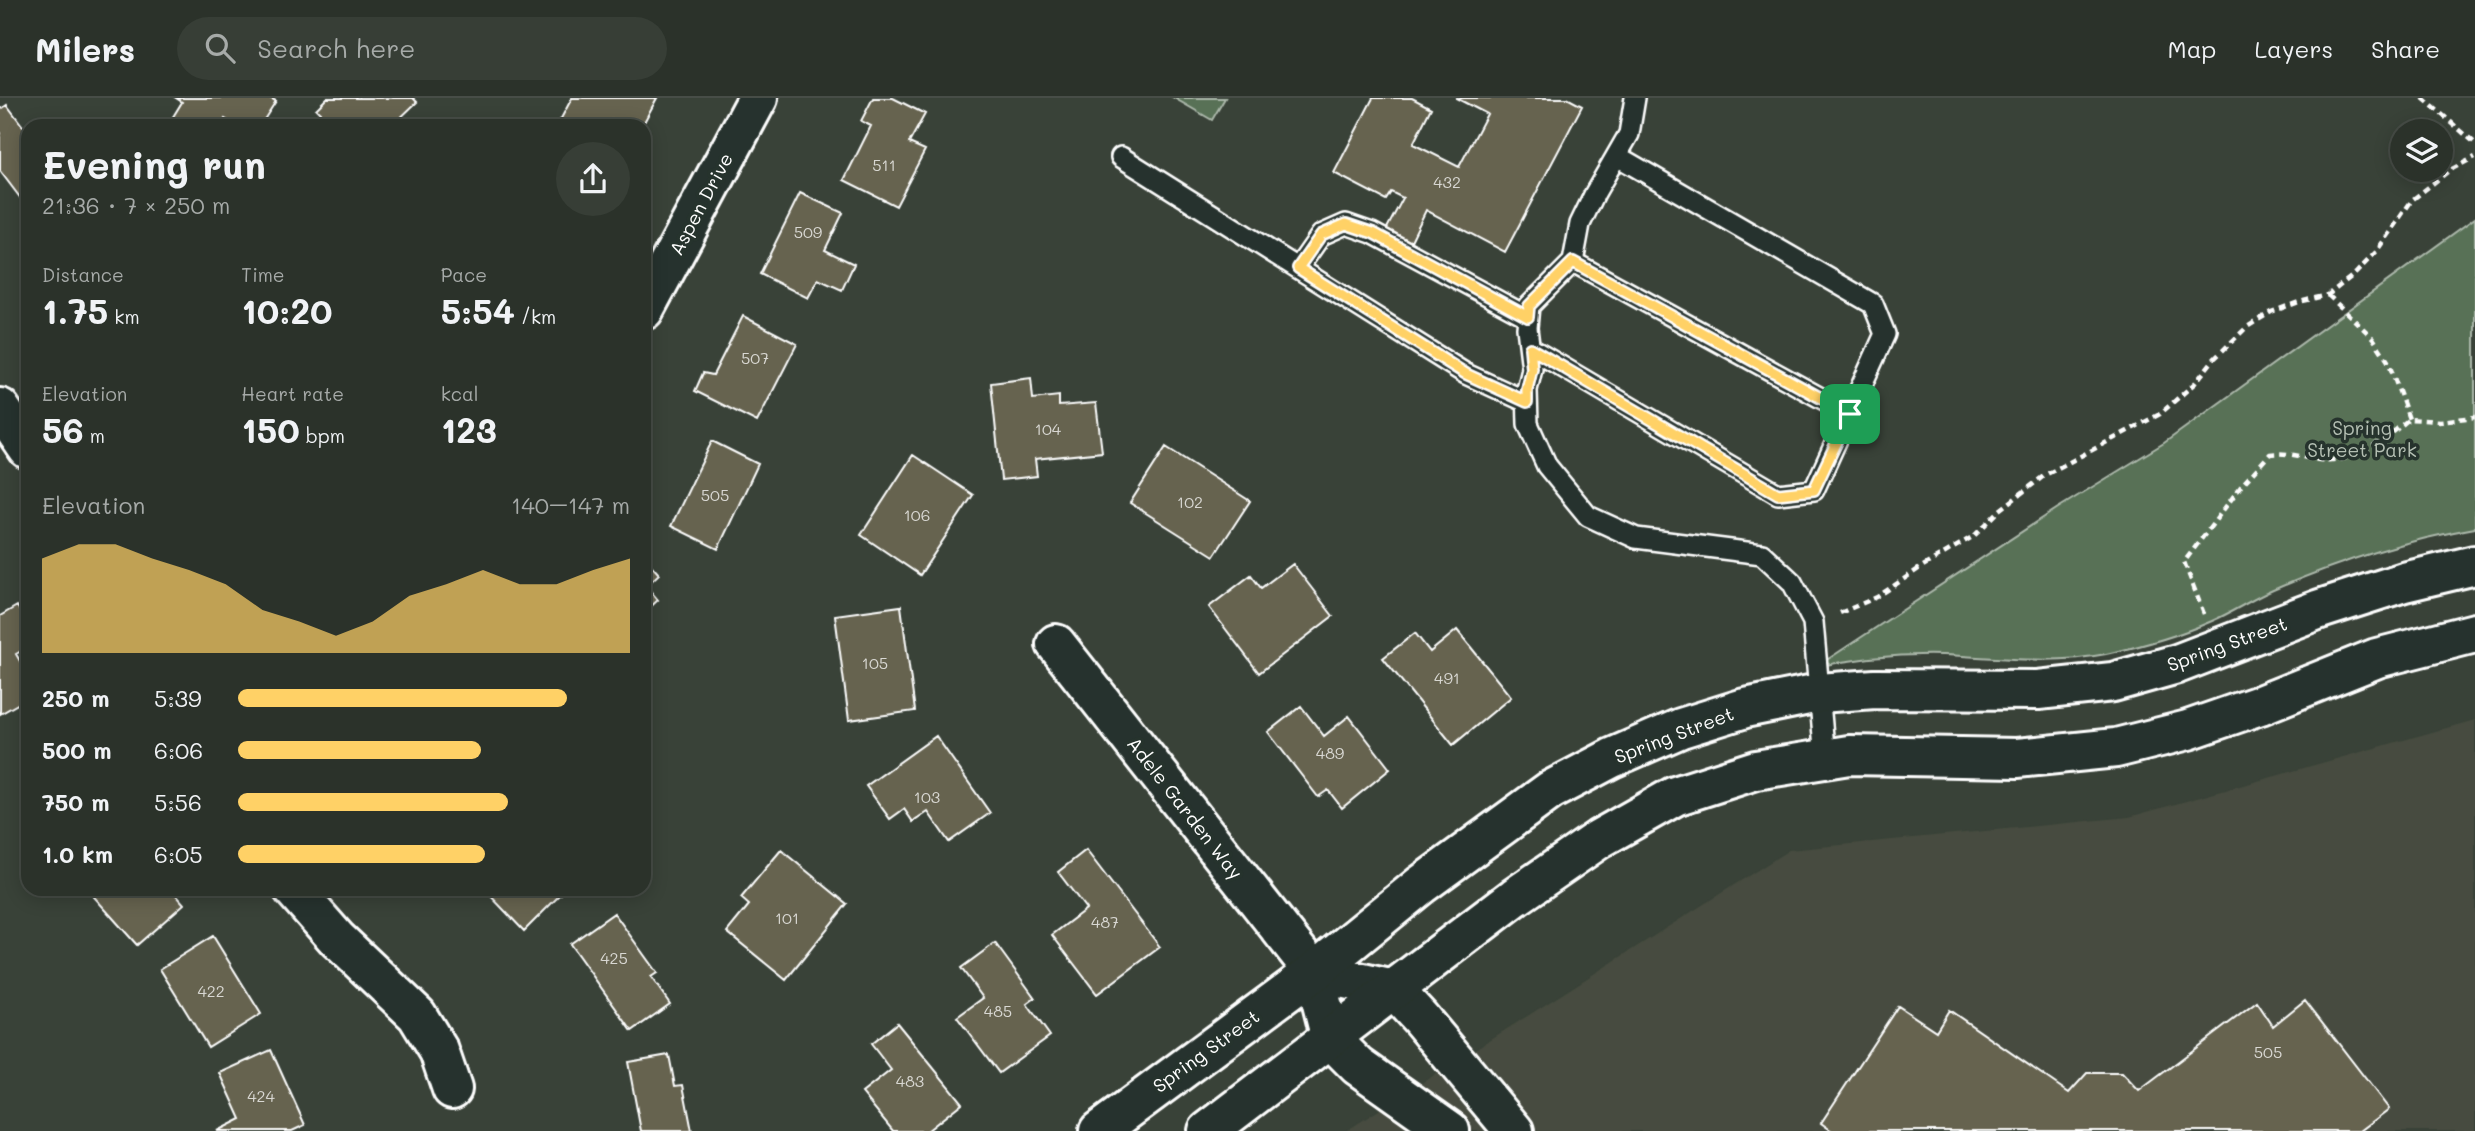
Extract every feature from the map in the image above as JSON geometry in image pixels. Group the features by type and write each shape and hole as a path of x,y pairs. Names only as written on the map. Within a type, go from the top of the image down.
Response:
{"main road":[{"name":"Aspen Drive","path":"651,297 758,98"},
{"path":"0,408 21,439"},
{"name":"Spring Street","path":"1099,1131 1314,972 1421,885 1551,790 1612,758 1681,728 1745,708 1819,693 1875,689 2038,690 2113,682 2177,664 2320,609 2404,582 2475,565"},
{"path":"1208,1131 1515,897 1599,839 1675,796 1756,770 1849,755 2017,758 2116,748 2188,730 2260,705 2377,658 2475,633"},
{"name":"Adele Garden Way","path":"1056,644 1314,972"},
{"path":"299,896 337,939 417,1016 439,1051 452,1089"},
{"path":"1450,1131 1358,1066 1331,1039 1314,972 1394,990 1514,1131"}],"lane":[{"path":"1635,98 1629,134 1580,224 1573,262 1529,306 1527,328 1532,369 1527,390 1528,424 1547,466 1588,516 1636,538 1762,554 1792,582 1813,622 1825,760"},
{"path":"1121,156 1466,374 1527,402"},
{"path":"1530,348 1778,494 1814,490 1850,414 1885,334 1873,304 1617,156"},
{"path":"1298,268 1321,235 1346,224 1373,233 1528,317"},
{"path":"1573,262 1850,414"}],"path":[{"path":"2423,98 2475,142"},
{"path":"1813,622 1877,597 1973,536 2000,510 2045,475 2160,414 2195,383 2214,359 2247,327 2271,312 2328,295 2356,273 2376,252 2412,200 2450,170 2475,157"},
{"path":"2328,295 2373,338 2388,361 2409,419"},
{"path":"2209,624 2184,562 2270,453 2286,452 2332,461 2373,446 2409,419 2440,421 2475,417"}],"shaded area":[{"path":"2475,720 2475,1131 1346,1131 1789,850 2129,817"}],"green space":[{"path":"1174,98 1225,98 1212,120"},
{"name":"Spring Street Park","path":"2475,218 2475,528 2423,539 2347,561 2273,590 2199,626 2160,640 2106,654 2044,660 1910,655 1816,667 2058,508 2164,443"}],"building":[{"path":"176,98 270,98 276,101 264,119 172,119 182,102"},
{"path":"327,98 413,98 417,102 399,119 326,119 316,109"},
{"path":"572,98 657,98 646,119 561,119"},
{"path":"873,98 893,98 925,114 909,143 925,150 896,206 844,180 871,126 861,121"},
{"path":"1373,98 1412,98 1431,108 1413,144 1459,167 1487,114 1456,98 1567,98 1582,106 1505,252 1426,210 1408,247 1384,234 1403,198 1391,192 1386,200 1334,173"},
{"path":"7,105 21,124 21,199 0,171 0,110"},
{"path":"800,193 843,213 825,250 854,264 842,290 818,279 808,298 760,274"},
{"path":"743,316 797,344 757,422 695,391 703,373 713,375"},
{"path":"1031,378 1033,399 1059,396 1059,406 1096,403 1102,452 1035,459 1037,476 1001,480 991,383"},
{"path":"712,441 758,464 718,549 671,526"},
{"path":"1166,447 1250,501 1214,556 1130,503"},
{"path":"913,455 973,495 920,575 861,535"},
{"path":"1293,564 1333,616 1259,673 1209,607 1251,575 1261,588"},
{"path":"651,565 659,574 651,581"},
{"path":"651,592 658,600 651,606"},
{"path":"17,606 21,613 21,651 16,654 21,663 21,702 0,714 0,616"},
{"path":"901,606 915,711 849,720 835,615"},
{"path":"1457,630 1511,697 1453,745 1383,658 1415,633 1430,652"},
{"path":"1301,706 1324,736 1349,716 1390,769 1342,808 1328,790 1318,797 1268,732"},
{"path":"936,736 990,813 949,842 928,812 913,822 904,809 890,819 866,786"},
{"path":"781,850 847,904 786,980 727,932 749,905 741,898"},
{"path":"1086,850 1160,947 1097,994 1052,935 1086,909 1058,872"},
{"path":"93,896 177,896 184,904 137,945"},
{"path":"491,896 559,896 524,931"},
{"path":"614,913 657,973 651,977 670,1004 632,1031 570,944"},
{"path":"213,936 261,1014 208,1047 160,969"},
{"path":"995,943 1035,998 1027,1004 1050,1036 999,1073 957,1017 983,998 961,968"},
{"path":"2305,1000 2389,1109 2360,1131 1832,1131 1821,1123 1898,1006 1936,1031 1949,1010 2069,1093 2087,1073 2122,1073 2139,1091 2257,1002 2273,1026"},
{"path":"897,1023 962,1103 927,1131 893,1131 862,1093 891,1070 871,1044"},
{"path":"271,1050 305,1125 292,1131 217,1131 241,1119 220,1073"},
{"path":"669,1055 675,1086 683,1085 692,1131 641,1131 628,1062"}],"route":[{"path":"1346,224 1373,233 1528,317 1529,306 1573,262 1850,414 1814,490 1778,494 1530,348 1532,369 1527,402 1466,374 1298,268 1321,235 1346,224"}]}
